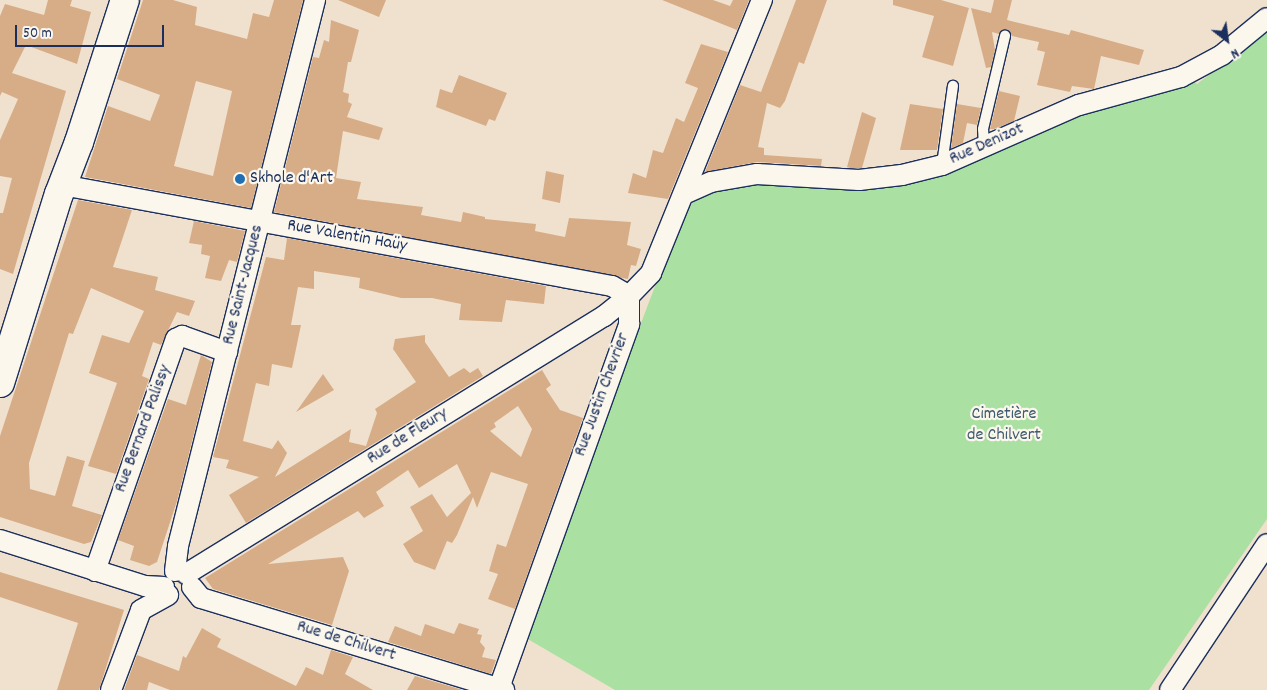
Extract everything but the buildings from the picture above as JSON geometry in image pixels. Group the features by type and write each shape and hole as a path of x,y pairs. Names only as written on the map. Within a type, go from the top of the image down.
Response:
{"main road":[{"path":"103,47 110,0"},
{"path":"0,383 62,185 67,144 103,47 125,0"}],"street":[{"name":"Rue Saint-Jacques","path":"177,583 178,546 315,0"},
{"path":"629,296 651,273 686,193 762,0"},
{"name":"Rue Denizot","path":"686,193 711,182 757,174 858,180 902,175 942,165 1079,105 1181,77 1222,55 1267,18"},
{"name":"Rue Valentin Haüy","path":"62,185 612,286 629,296"},
{"name":"Rue de Fleury","path":"111,690 141,610 177,583 604,316 629,296"},
{"name":"Rue Justin Chevrier","path":"502,689 629,324 629,296"},
{"name":"Rue Bernard Palissy","path":"95,571 176,339 182,336 227,352"},
{"path":"0,540 144,586 177,583"},
{"path":"1170,690 1267,544"},
{"name":"Rue de Chilvert","path":"177,583 201,598 502,689"}],"lane":[{"path":"984,148 983,129 1005,36"},
{"path":"942,165 953,86"}],"green space":[{"name":"Cimetière de Chilvert","path":"1267,31 1267,519 1149,690 615,690 526,638 525,630 663,265 686,210 702,193 755,183 866,184 1191,79 1197,84"}],"place":[{"name":"Skhole d'Art","path":"240,179"}]}
